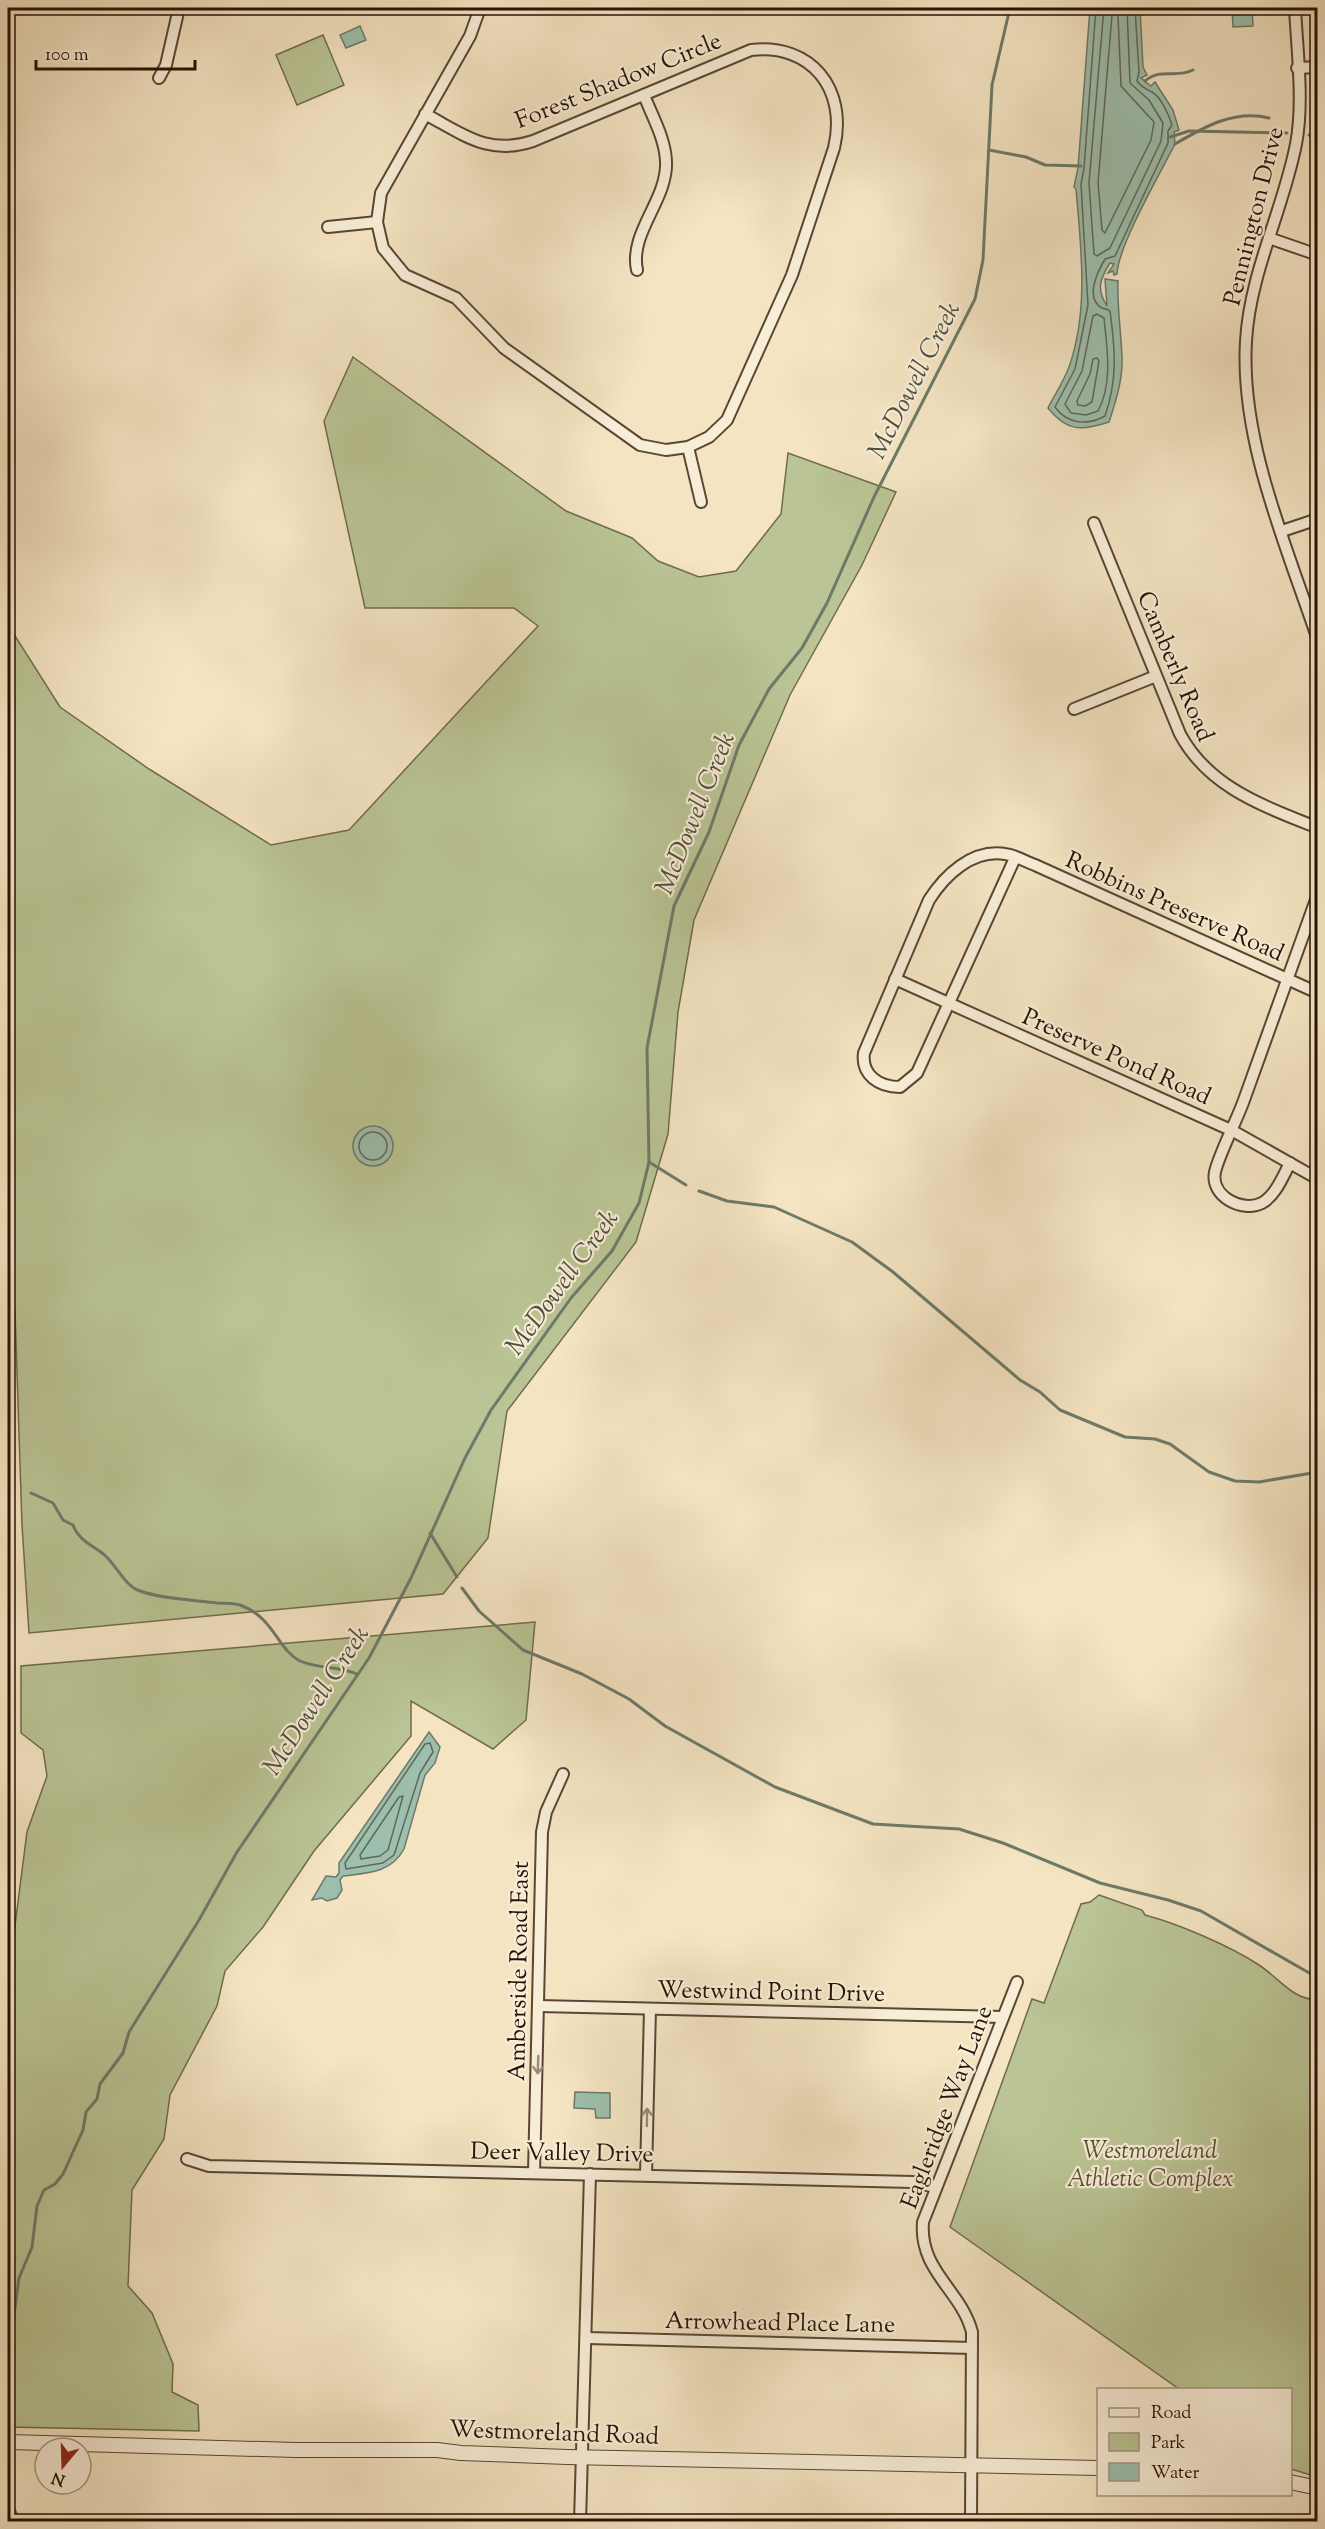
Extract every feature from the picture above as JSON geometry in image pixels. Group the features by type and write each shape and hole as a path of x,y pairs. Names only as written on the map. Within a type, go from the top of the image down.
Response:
{"street":[{"path":"159,78 169,55 179,8"},
{"name":"Forest Shadow Circle","path":"425,114 483,144 506,147 533,141 739,54 764,49 777,50 794,54 820,73 827,82 836,111 837,136 834,148 803,244 761,349 727,420 709,437 679,449 640,445 504,348 456,298 405,275 383,248 377,222 381,193 425,114 470,36 480,8"},
{"name":"Pennington Drive","path":"1295,8 1297,141 1251,300 1245,359 1252,429 1317,640"},
{"path":"1297,68 1317,67"},
{"path":"637,270 637,247 663,188 666,161 660,134 644,95"},
{"path":"327,227 377,222"},
{"path":"1269,238 1317,255"},
{"path":"688,447 701,502"},
{"path":"1282,531 1317,519"},
{"name":"Camberly Road","path":"1094,523 1156,676 1186,746 1194,758 1212,776 1243,796 1317,828"},
{"path":"1074,709 1156,676"},
{"name":"Robbins Preserve Road","path":"1015,858 917,1073 900,1087 880,1084 866,1071 864,1053 929,900 941,881 958,867 982,855 1005,854 1015,858 1317,993"},
{"path":"1290,1163 1273,1194 1261,1204 1244,1206 1229,1202 1218,1188 1215,1173 1233,1131 1317,894"},
{"name":"Preserve Pond Road","path":"895,979 1233,1131 1317,1179"},
{"name":"Amberside Road East","path":"534,2173 542,1832 546,1812 562,1774"},
{"name":"Eagleridge Way Lane","path":"971,2522 972,2348 970,2323 929,2262 923,2245 923,2223 1017,1982"},
{"name":"Westwind Point Drive","path":"538,2006 1003,2017"},
{"path":"646,2175 650,2009"},
{"name":"Deer Valley Drive","path":"187,2159 209,2166 913,2182 936,2187"},
{"path":"580,2522 590,2174"},
{"name":"Arrowhead Place Lane","path":"587,2338 972,2348"},
{"name":"Westmoreland Road","path":"8,2442 296,2450 437,2450 461,2453 582,2457 1097,2468"},
{"path":"1292,2482 1317,2488"}],"green space":[{"path":"323,35 344,85 297,105 276,55"},
{"path":"353,357 566,511 632,538 658,561 699,577 736,571 781,514 788,453 896,492 862,565 790,695 694,920 678,1012 668,1134 636,1242 507,1411 488,1538 443,1594 29,1633 22,1525 15,1311 8,1255 8,629 12,631 60,707 149,769 271,845 349,830 538,626 514,608 365,608 324,421"},
{"path":"535,1622 526,1720 493,1749 411,1701 411,1736 314,1851 263,1927 225,1971 217,2006 170,2095 164,2139 132,2190 128,2286 152,2313 173,2364 172,2392 198,2405 199,2431 8,2427 8,1980 27,1832 47,1776 43,1750 21,1733 21,1666"},
{"name":"Westmoreland Athletic Complex","path":"1099,1895 1142,1910 1145,1915 1204,1936 1259,1965 1300,1996 1317,2000 1317,2477 1292,2469 1292,2388 1178,2388 950,2227 1032,1999 1044,2003 1081,1904 1090,1902"}],"water":[{"path":"1090,8 1140,8 1143,67 1147,75 1141,78 1151,86 1155,82 1173,110 1179,130 1174,132 1175,144 1132,228 1119,262 1117,274 1114,275 1113,271 1108,273 1114,264 1110,263 1102,279 1100,289 1107,306 1105,279 1118,281 1121,373 1109,422 1083,428 1062,422 1048,408 1069,367 1079,324 1082,279 1076,189 1074,187 1078,168"},
{"path":"1232,8 1252,8 1253,26 1233,27"},
{"path":"360,26 366,40 346,48 340,35"},
{"path":"373,1126 387,1132 393,1146 387,1160 373,1166 359,1160 353,1146 359,1132"},
{"path":"429,1732 440,1747 435,1763 425,1775 404,1849 399,1857 378,1870 343,1876 340,1880 342,1890 337,1898 327,1901 322,1898 312,1900 326,1876 336,1877 339,1873 339,1863"},
{"path":"575,2092 610,2093 610,2118 596,2118 595,2109 574,2108"}],"waterway":[{"name":"McDowell Creek","path":"8,2341 13,2323 19,2278 32,2247 37,2206 44,2190 55,2184 63,2174 83,2130 86,2112 97,2099 100,2084 123,2053 129,2032 199,1920 237,1852 369,1658 411,1578 465,1458 491,1410 571,1298 612,1251 639,1203 649,1162 647,1048 674,906 709,832 739,745 769,689 802,648 827,603 874,497 975,299 983,260 992,85 1010,8"},
{"path":"1145,81 1157,75 1180,74 1193,70"},
{"path":"1175,144 1220,121 1244,116 1269,118"},
{"path":"1170,137 1189,131 1287,133"},
{"path":"1309,135 1318,139"},
{"path":"989,150 1026,157 1045,165 1081,166"},
{"path":"649,1162 686,1185"},
{"path":"699,1191 727,1201 774,1207 852,1242 893,1272 1020,1380 1040,1392 1060,1410 1125,1437 1155,1439 1170,1444 1209,1472 1235,1481 1259,1482 1318,1472"},
{"path":"31,1493 53,1503 63,1520 73,1525 81,1538 107,1557 134,1588 168,1598 240,1605 260,1617 292,1656 300,1661 357,1674"},
{"path":"430,1533 457,1577"},
{"path":"462,1588 479,1611 523,1650 582,1674 629,1699 665,1726 775,1787 873,1824 959,1829 1003,1843 1100,1883 1201,1911 1318,1978"},
{"path":"8,2495 20,2522"}]}
